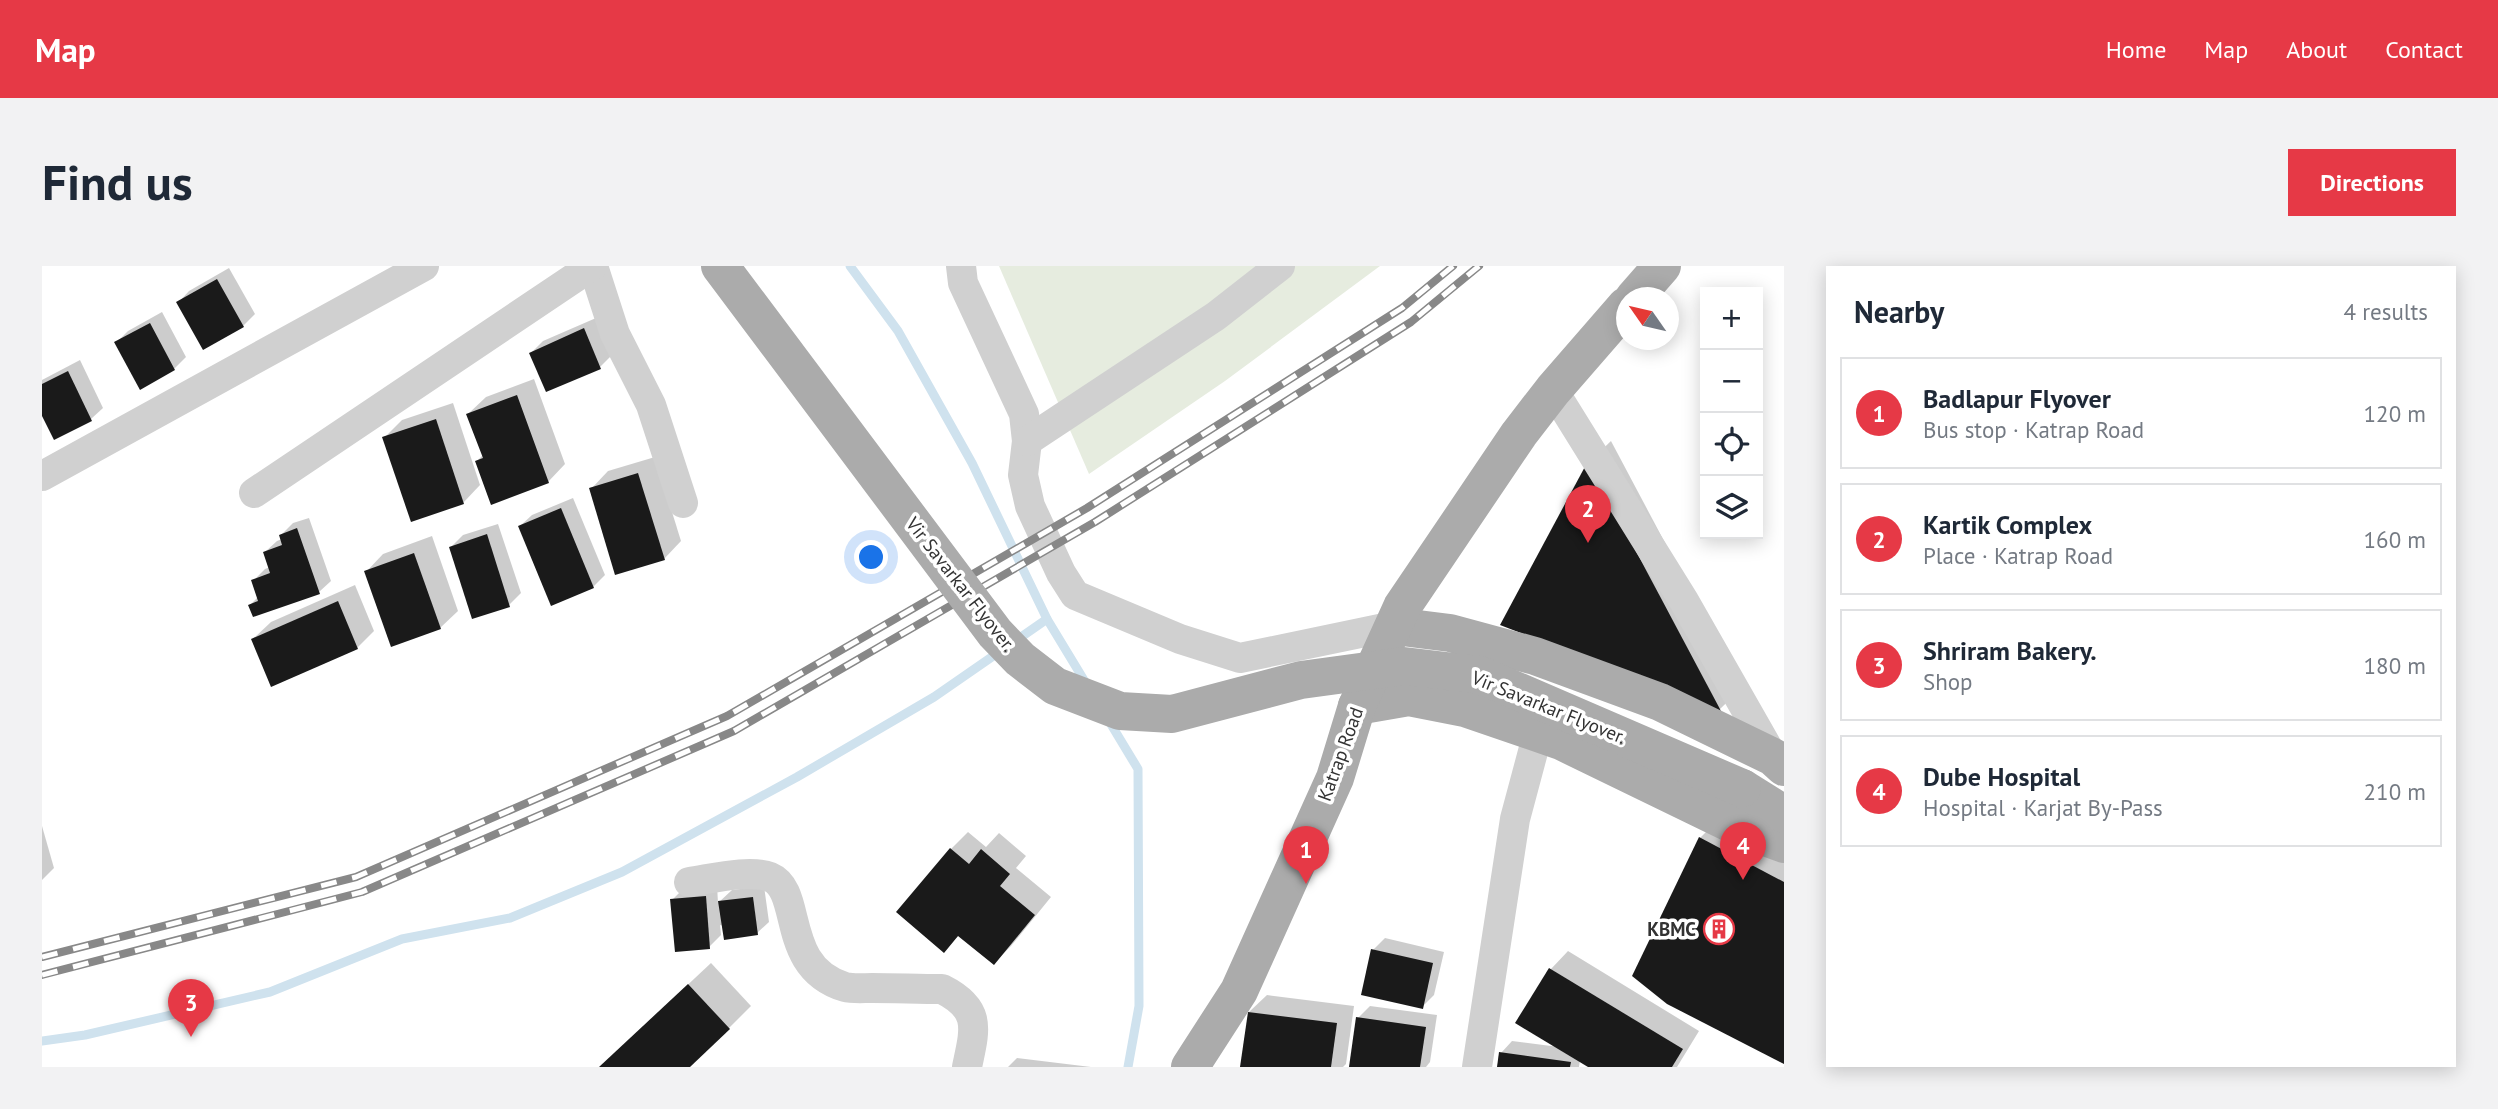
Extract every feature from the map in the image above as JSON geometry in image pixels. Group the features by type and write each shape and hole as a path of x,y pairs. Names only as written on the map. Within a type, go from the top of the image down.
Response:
{"main road":[{"name":"Vir Savarkar Flyover.","path":"720,266 995,633 1020,659 1055,686 1120,711 1172,714 1301,680 1404,666 1480,675 1742,788 1784,814"},
{"path":"1644,287 1662,266"},
{"name":"Katrap Road","path":"1190,1067 1239,991 1335,778 1357,706 1402,607 1511,446 1553,390 1616,318"},
{"path":"1394,626 1450,634 1535,656 1660,702 1778,762"},
{"path":"1357,706 1409,696 1465,708 1561,741 1740,828 1784,844"}],"street":[{"path":"42,476 424,266"},
{"path":"254,493 593,266 615,334 651,405 683,503"},
{"path":"961,266 963,283 1024,414 1027,441 1023,475 1030,506 1060,573 1075,595 1181,639 1240,657 1394,626"},
{"path":"1027,441 1216,316 1280,266"},
{"path":"1553,390 1684,601 1778,762"},
{"path":"1477,1067 1515,820 1538,733"},
{"path":"690,882 755,874 772,878 786,892 797,939 807,961 823,976 846,987 942,989 955,996 968,1006 972,1019 974,1033 967,1067"}],"shaded area":[{"path":"999,266 1380,266 1225,381 1089,474"}],"building":[{"path":"217,279 244,327 203,350 176,302"},
{"path":"150,323 175,370 140,390 114,342"},
{"path":"584,328 601,369 546,392 529,353"},
{"path":"68,371 92,421 54,440 42,416 42,384"},
{"path":"517,395 549,483 491,505 475,461 483,458 466,414"},
{"path":"436,419 464,504 411,522 382,437"},
{"path":"1588,461 1721,711 1500,625"},
{"path":"638,473 665,560 615,575 589,488"},
{"path":"561,508 594,588 551,606 518,526"},
{"path":"297,528 320,594 253,617 248,605 258,601 251,580 270,573 263,552 282,545 279,535"},
{"path":"487,534 510,607 472,619 449,547"},
{"path":"414,553 441,629 391,647 364,571"},
{"path":"338,601 358,649 271,687 251,639"},
{"name":"KBMC","path":"1699,837 1784,882 1784,1064 1667,1004 1632,976"},
{"path":"950,848 969,864 981,849 1010,874 1000,886 1035,915 994,965 958,936 944,953 896,912"},
{"path":"706,896 710,949 675,952 670,899"},
{"path":"753,897 758,935 724,940 718,901"},
{"path":"1371,949 1433,963 1423,1009 1361,995"},
{"path":"1549,968 1683,1049 1672,1067 1588,1067 1515,1023"},
{"path":"688,984 730,1029 690,1067 599,1067"},
{"path":"1248,1012 1337,1023 1331,1067 1240,1067"},
{"path":"1356,1017 1426,1027 1420,1067 1349,1067"},
{"path":"1499,1052 1571,1062 1570,1067 1497,1067"}],"waterway":[{"path":"850,266 898,331 972,463 1047,619 1087,685"},
{"path":"1014,642 1047,619"},
{"path":"42,1041 85,1035 270,992 402,939 510,918 622,872 797,777 934,697 999,652"},
{"path":"1109,721 1138,769 1139,1006 1128,1067"}],"railway":[{"path":"42,957 356,877 727,716 1087,508 1402,308 1453,266"},
{"path":"42,975 362,892 734,731 1095,522 1411,322 1479,266"}],"place":[{"name":"Kartik Complex","path":"1588,543"},
{"name":"Dube Hospital","path":"1743,880"},
{"name":"Badlapur Flyover","path":"1306,884"},
{"name":"KBMC","path":"1719,929"},
{"name":"Shriram Bakery.","path":"191,1037"}]}
